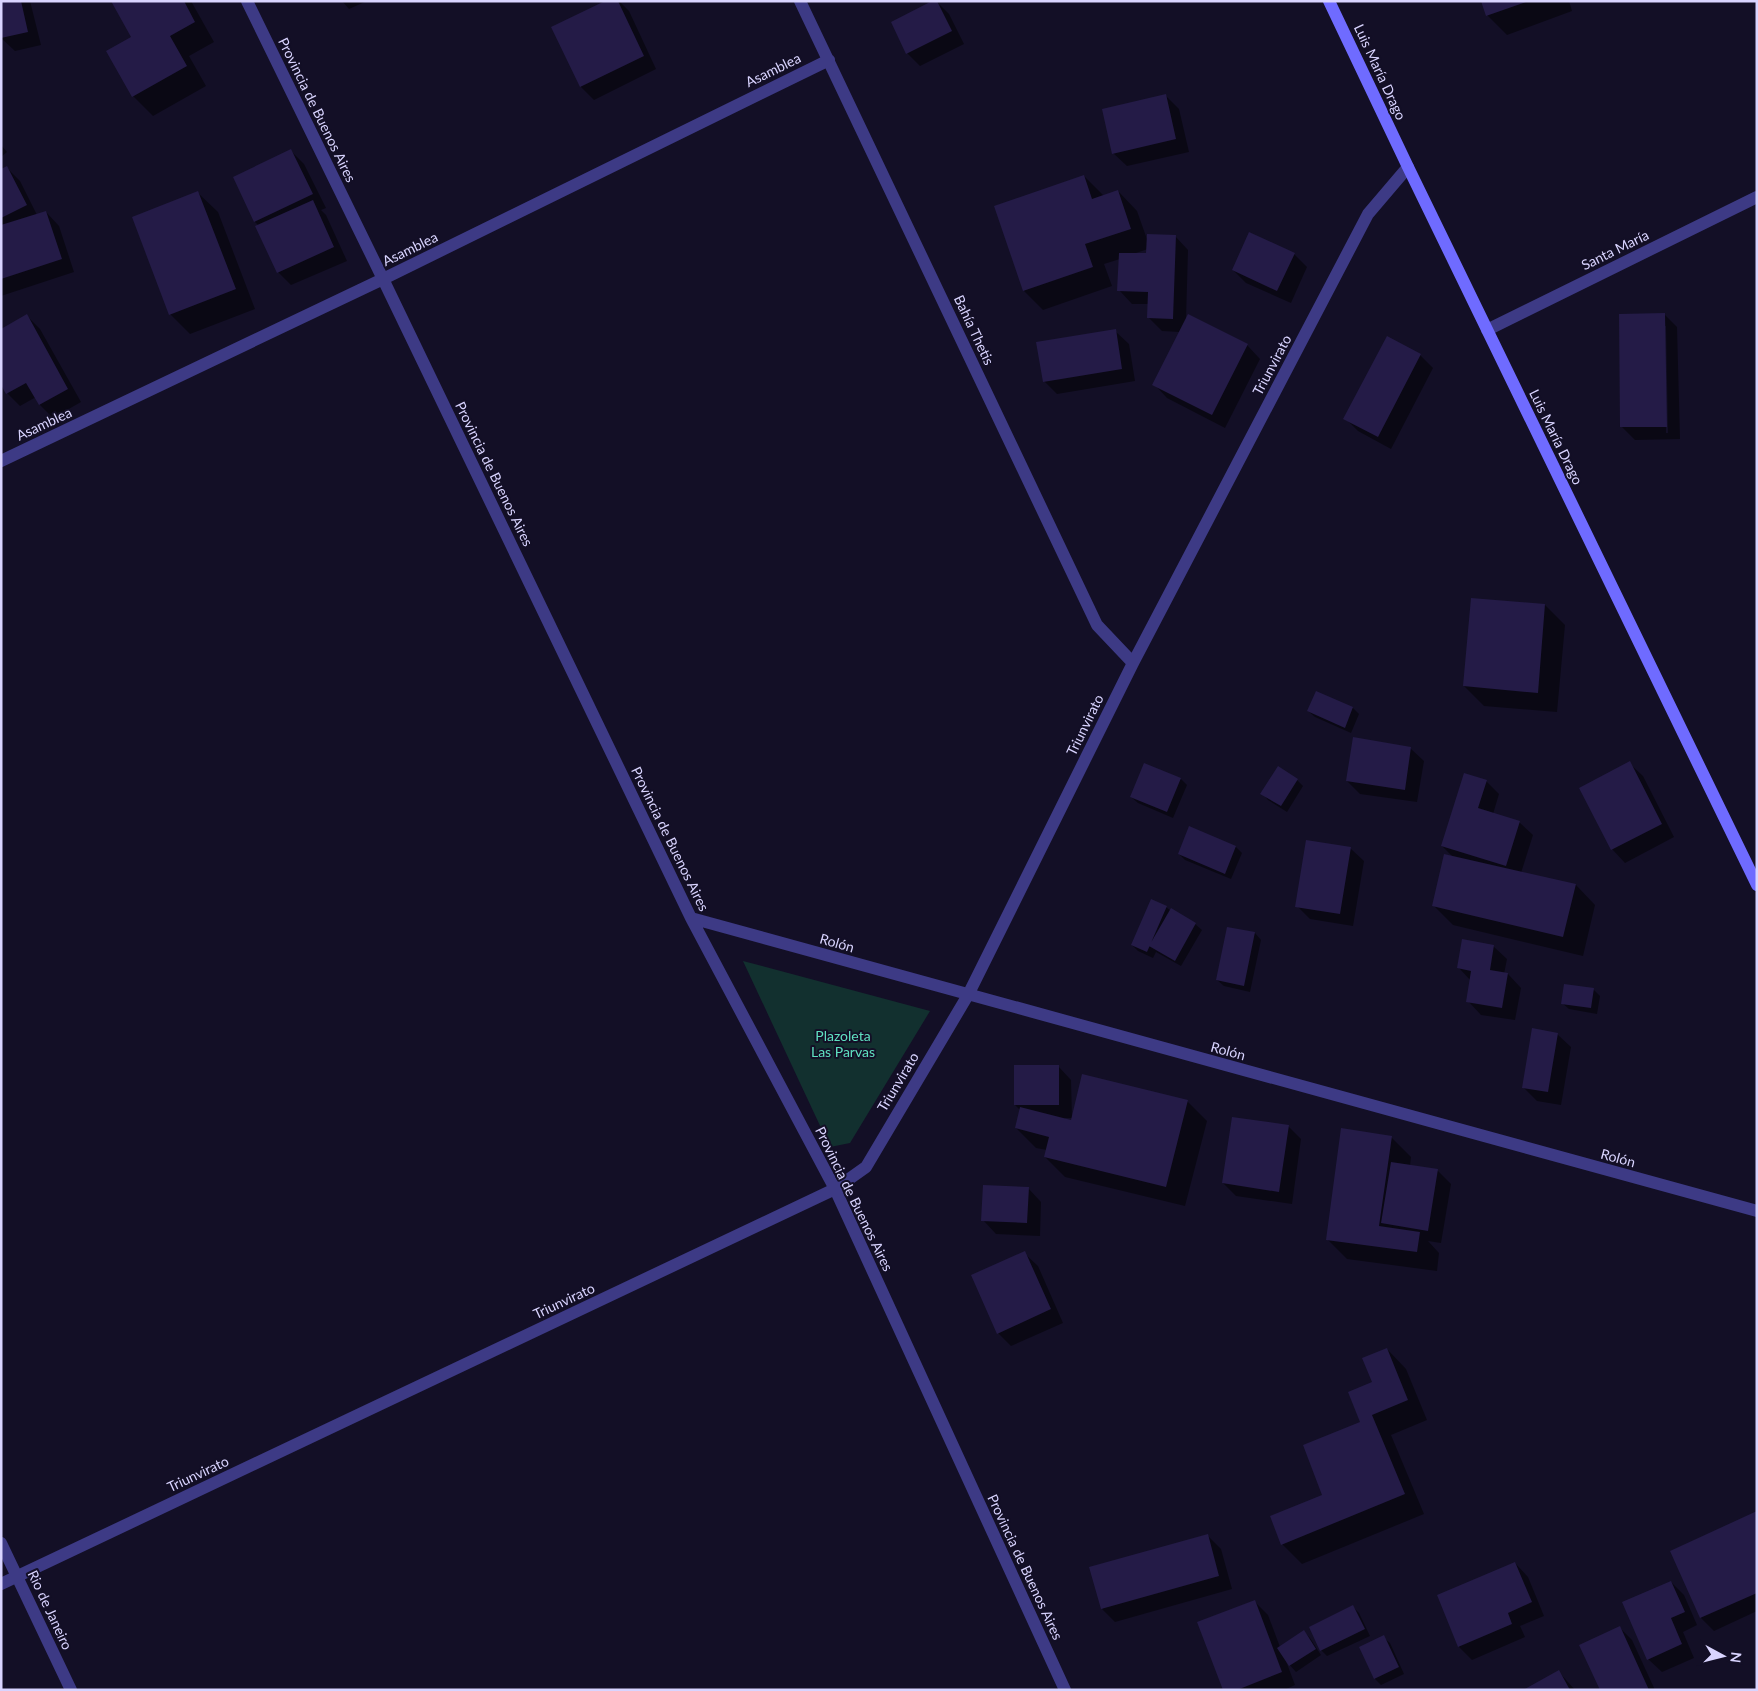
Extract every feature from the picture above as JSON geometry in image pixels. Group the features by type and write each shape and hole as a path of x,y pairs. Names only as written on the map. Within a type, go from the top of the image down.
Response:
{"main road":[{"name":"Luis María Drago","path":"1329,1 1757,885"}],"street":[{"name":"Provincia de Buenos Aires","path":"246,1 383,279 691,918 835,1189 1065,1690"},
{"name":"Bahía Thetis","path":"800,1 1096,625 1132,664"},
{"name":"Asamblea","path":"1,461 383,279 829,60"},
{"name":"Triunvirato","path":"1,1584 835,1189 866,1167 968,995 1132,664 1368,214 1408,167"},
{"name":"Santa María","path":"1487,330 1757,197"},
{"name":"Rolón","path":"691,918 1757,1211"},
{"name":"Rio de Janeiro","path":"1,1543 71,1690"}],"green space":[{"name":"Plazoleta Las Parvas","path":"743,961 930,1011 850,1143 830,1147"}],"building":[{"path":"1,1 21,1 28,32 1,38"},
{"path":"111,1 184,1 195,22 170,36 187,66 132,97 106,51 131,37"},
{"path":"605,1 618,1 644,56 580,87 551,27"},
{"path":"932,1 937,1 952,31 906,54 891,22"},
{"path":"1481,1 1526,1 1526,2 1486,16"},
{"path":"1166,94 1176,139 1112,154 1102,109"},
{"path":"291,149 313,194 254,222 233,177"},
{"path":"7,166 27,205 1,218 1,169"},
{"path":"1084,175 1092,199 1118,190 1131,229 1085,244 1093,267 1023,291 994,206"},
{"path":"198,191 236,289 169,315 132,217"},
{"path":"313,200 334,247 277,273 255,226"},
{"path":"46,211 62,259 1,279 1,225"},
{"path":"1249,232 1295,253 1277,291 1232,270"},
{"path":"1147,234 1176,235 1173,319 1147,318 1148,292 1117,291 1119,253 1146,253"},
{"path":"1665,313 1667,427 1620,427 1619,314"},
{"path":"27,314 68,389 39,405 26,383 6,394 1,385 1,329"},
{"path":"1188,314 1248,344 1212,415 1152,385"},
{"path":"1116,329 1122,369 1043,382 1036,342"},
{"path":"1387,336 1421,354 1378,437 1343,419"},
{"path":"1471,598 1545,604 1538,693 1463,686"},
{"path":"1316,691 1353,707 1345,728 1307,711"},
{"path":"1353,737 1411,747 1405,790 1346,781"},
{"path":"1630,761 1662,824 1611,850 1579,788"},
{"path":"1144,763 1181,778 1167,812 1130,797"},
{"path":"1278,766 1298,779 1281,806 1260,794"},
{"path":"1464,773 1487,780 1478,808 1520,821 1506,866 1441,846"},
{"path":"1189,826 1236,846 1225,874 1178,854"},
{"path":"1306,840 1351,847 1340,914 1295,907"},
{"path":"1444,854 1576,884 1563,937 1432,906"},
{"path":"1151,899 1167,906 1147,952 1131,945"},
{"path":"1171,908 1196,923 1175,961 1149,946"},
{"path":"1227,927 1255,932 1244,986 1216,980"},
{"path":"1462,939 1494,945 1490,970 1508,973 1502,1008 1466,1002 1471,971 1457,968"},
{"path":"1564,984 1594,988 1591,1008 1561,1004"},
{"path":"1532,1028 1558,1033 1548,1092 1522,1088"},
{"path":"1014,1065 1059,1065 1059,1105 1014,1105"},
{"path":"1082,1074 1188,1100 1166,1187 1044,1157 1049,1137 1015,1128 1020,1107 1071,1120"},
{"path":"1232,1117 1289,1125 1279,1192 1222,1183"},
{"path":"1341,1128 1392,1136 1379,1226 1420,1232 1417,1252 1326,1240"},
{"path":"1391,1162 1438,1169 1428,1231 1381,1223"},
{"path":"983,1185 1029,1187 1027,1223 981,1221"},
{"path":"1025,1251 1051,1309 997,1334 971,1275"},
{"path":"1387,1348 1408,1400 1372,1415 1405,1494 1281,1545 1270,1516 1322,1495 1303,1445 1360,1422 1348,1392 1372,1382 1362,1358"},
{"path":"1757,1511 1757,1593 1700,1618 1670,1551"},
{"path":"1208,1534 1219,1576 1101,1609 1089,1567"},
{"path":"1515,1562 1532,1602 1508,1613 1512,1624 1458,1647 1437,1595"},
{"path":"1671,1581 1685,1612 1671,1618 1682,1644 1647,1660 1622,1602"},
{"path":"1255,1600 1282,1672 1237,1690 1223,1690 1197,1622"},
{"path":"1353,1605 1365,1629 1320,1651 1309,1627"},
{"path":"1620,1626 1649,1690 1600,1690 1579,1645"},
{"path":"1304,1630 1316,1649 1289,1666 1277,1648"},
{"path":"1384,1635 1399,1667 1374,1679 1359,1647"},
{"path":"1559,1670 1570,1690 1523,1690"}]}
